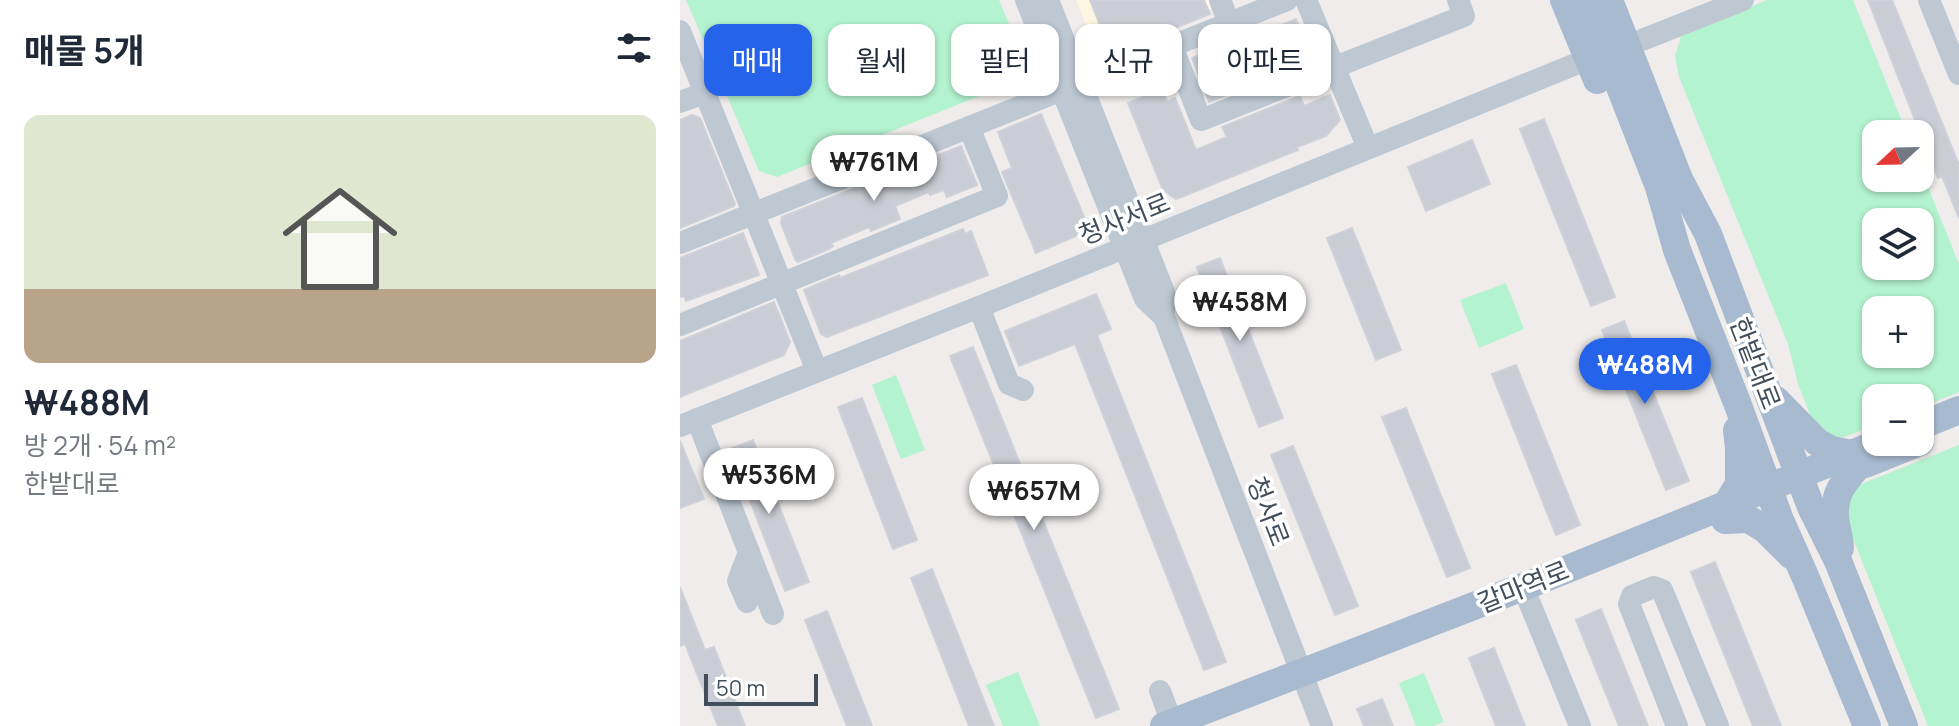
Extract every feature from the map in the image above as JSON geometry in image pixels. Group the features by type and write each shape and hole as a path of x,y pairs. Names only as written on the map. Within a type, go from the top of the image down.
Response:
{"main road":[{"path":"1564,0 1643,192 1677,250"},
{"name":"한밭대로","path":"1586,0 1659,187 1677,250 1771,494 1867,726"},
{"name":"한밭대로","path":"1609,0 1679,179 1708,234 1811,507 1838,561 1904,726"},
{"path":"1626,0 1694,179 1708,234"},
{"path":"1766,390 1817,442 1854,461 1842,482 1836,503 1835,516 1841,544 1838,561"},
{"path":"1738,405 1736,425 1740,477 1726,512 1765,529 1789,553 1805,576"},
{"path":"1934,420 1959,410"},
{"name":"갈마역로","path":"1934,436 1959,426"},
{"name":"갈마역로","path":"1854,461 1862,455"},
{"name":"갈마역로","path":"1209,726 1304,680 1538,581 1871,456"},
{"name":"갈마역로","path":"1168,724 1304,680 1528,599 1726,512"}],"street":[{"name":"청사로","path":"1026,0 1072,87"},
{"name":"청사로","path":"1048,0 1072,87 1134,244 1145,299 1164,317 1322,726"},
{"path":"1220,0 1229,23"},
{"path":"1182,42 1287,0"},
{"path":"1306,0 1368,148"},
{"path":"1182,72 1201,120 1464,16 1458,0"},
{"path":"1642,40 1743,0"},
{"path":"1929,0 1953,42 1959,74"},
{"path":"680,31 704,91"},
{"name":"청사서로","path":"688,422 1588,59"},
{"path":"680,243 1075,86"},
{"path":"680,102 704,93"},
{"path":"706,96 817,371"},
{"path":"680,325 997,196 969,127"},
{"path":"979,307 1009,384 1023,390"},
{"path":"688,422 749,552 773,614"},
{"path":"747,602 738,581 749,552"},
{"path":"1677,726 1629,604 1632,596 1654,587 1662,590 1718,726"},
{"path":"1528,599 1580,726"},
{"path":"1160,691 1168,724"}],"shaded area":[{"path":"1076,0 1215,0 1218,7 1176,24 1085,24"}],"green space":[{"path":"686,0 999,0 1009,24 951,24 951,96 980,96 777,177 759,171 727,96 812,96 812,24 704,24 704,42"},
{"path":"1767,0 1853,0 1901,120 1862,120 1862,192 1930,192 1959,264 1959,392 1934,402 1934,384 1862,384 1862,430 1833,438 1812,420 1798,384 1788,344 1679,77 1675,56 1681,36"},
{"path":"1506,283 1524,329 1479,348 1460,300"},
{"path":"896,375 925,450 901,459 872,385"},
{"path":"1959,445 1959,726 1928,726 1850,531 1847,513 1854,487"},
{"path":"1018,672 1040,726 1003,726 986,685"},
{"path":"1424,673 1444,722 1433,726 1416,726 1399,683"}],"building":[{"path":"1090,0 1204,0 1210,14 1182,25 1100,24"},
{"path":"1868,0 1892,0 1959,165 1959,218 1942,176 1938,178 1934,168 1934,120 1915,120"},
{"path":"1198,56 1198,74 1192,58"},
{"path":"1145,96 1165,96 1167,102 1175,98 1196,150 1227,137 1222,127 1300,96 1304,106 1330,96 1340,120 1326,136 1297,147 1298,150 1176,199 1163,190 1128,103"},
{"path":"1207,96 1223,96 1209,102"},
{"path":"1041,114 1084,217 1076,236 1036,253 1002,172 1012,168 998,132"},
{"path":"692,115 700,118 735,204 680,228 680,120"},
{"path":"1544,119 1615,297 1591,306 1520,129"},
{"path":"1472,140 1490,184 1426,211 1408,167"},
{"path":"961,146 977,185 947,197 944,190 930,195 929,192 895,206 900,219 871,231 869,227 831,243 833,246 829,249 798,262 795,259 781,223 782,217"},
{"path":"1352,228 1401,350 1376,360 1327,238"},
{"path":"963,229 965,234 971,231 988,275 827,337 821,334 804,290"},
{"path":"743,233 759,275 686,301 684,296 680,297 680,258"},
{"path":"1220,258 1283,418 1259,427 1197,267"},
{"path":"1096,294 1111,329 1097,335 1226,662 1204,670 1075,344 1019,366 1005,331"},
{"path":"774,302 790,342 784,355 680,397 680,341"},
{"path":"1624,321 1689,481 1666,490 1602,330"},
{"path":"973,347 1119,709 1096,718 950,356"},
{"path":"1516,365 1580,525 1556,535 1492,374"},
{"path":"862,398 917,540 893,549 838,407"},
{"path":"1406,408 1470,568 1447,577 1382,417"},
{"path":"753,440 809,582 785,591 730,449"},
{"path":"680,441 704,499 680,508"},
{"path":"1293,446 1358,606 1335,615 1271,455"},
{"path":"1715,562 1781,726 1753,726 1691,572"},
{"path":"932,569 994,726 969,726 911,578"},
{"path":"680,587 705,650 714,647 745,726 718,726 685,644 680,646"},
{"path":"1601,609 1648,726 1619,726 1576,620"},
{"path":"827,611 872,726 847,726 805,620"},
{"path":"1494,648 1525,726 1496,726 1469,658"},
{"path":"1382,699 1393,726 1364,726 1357,709"}]}
